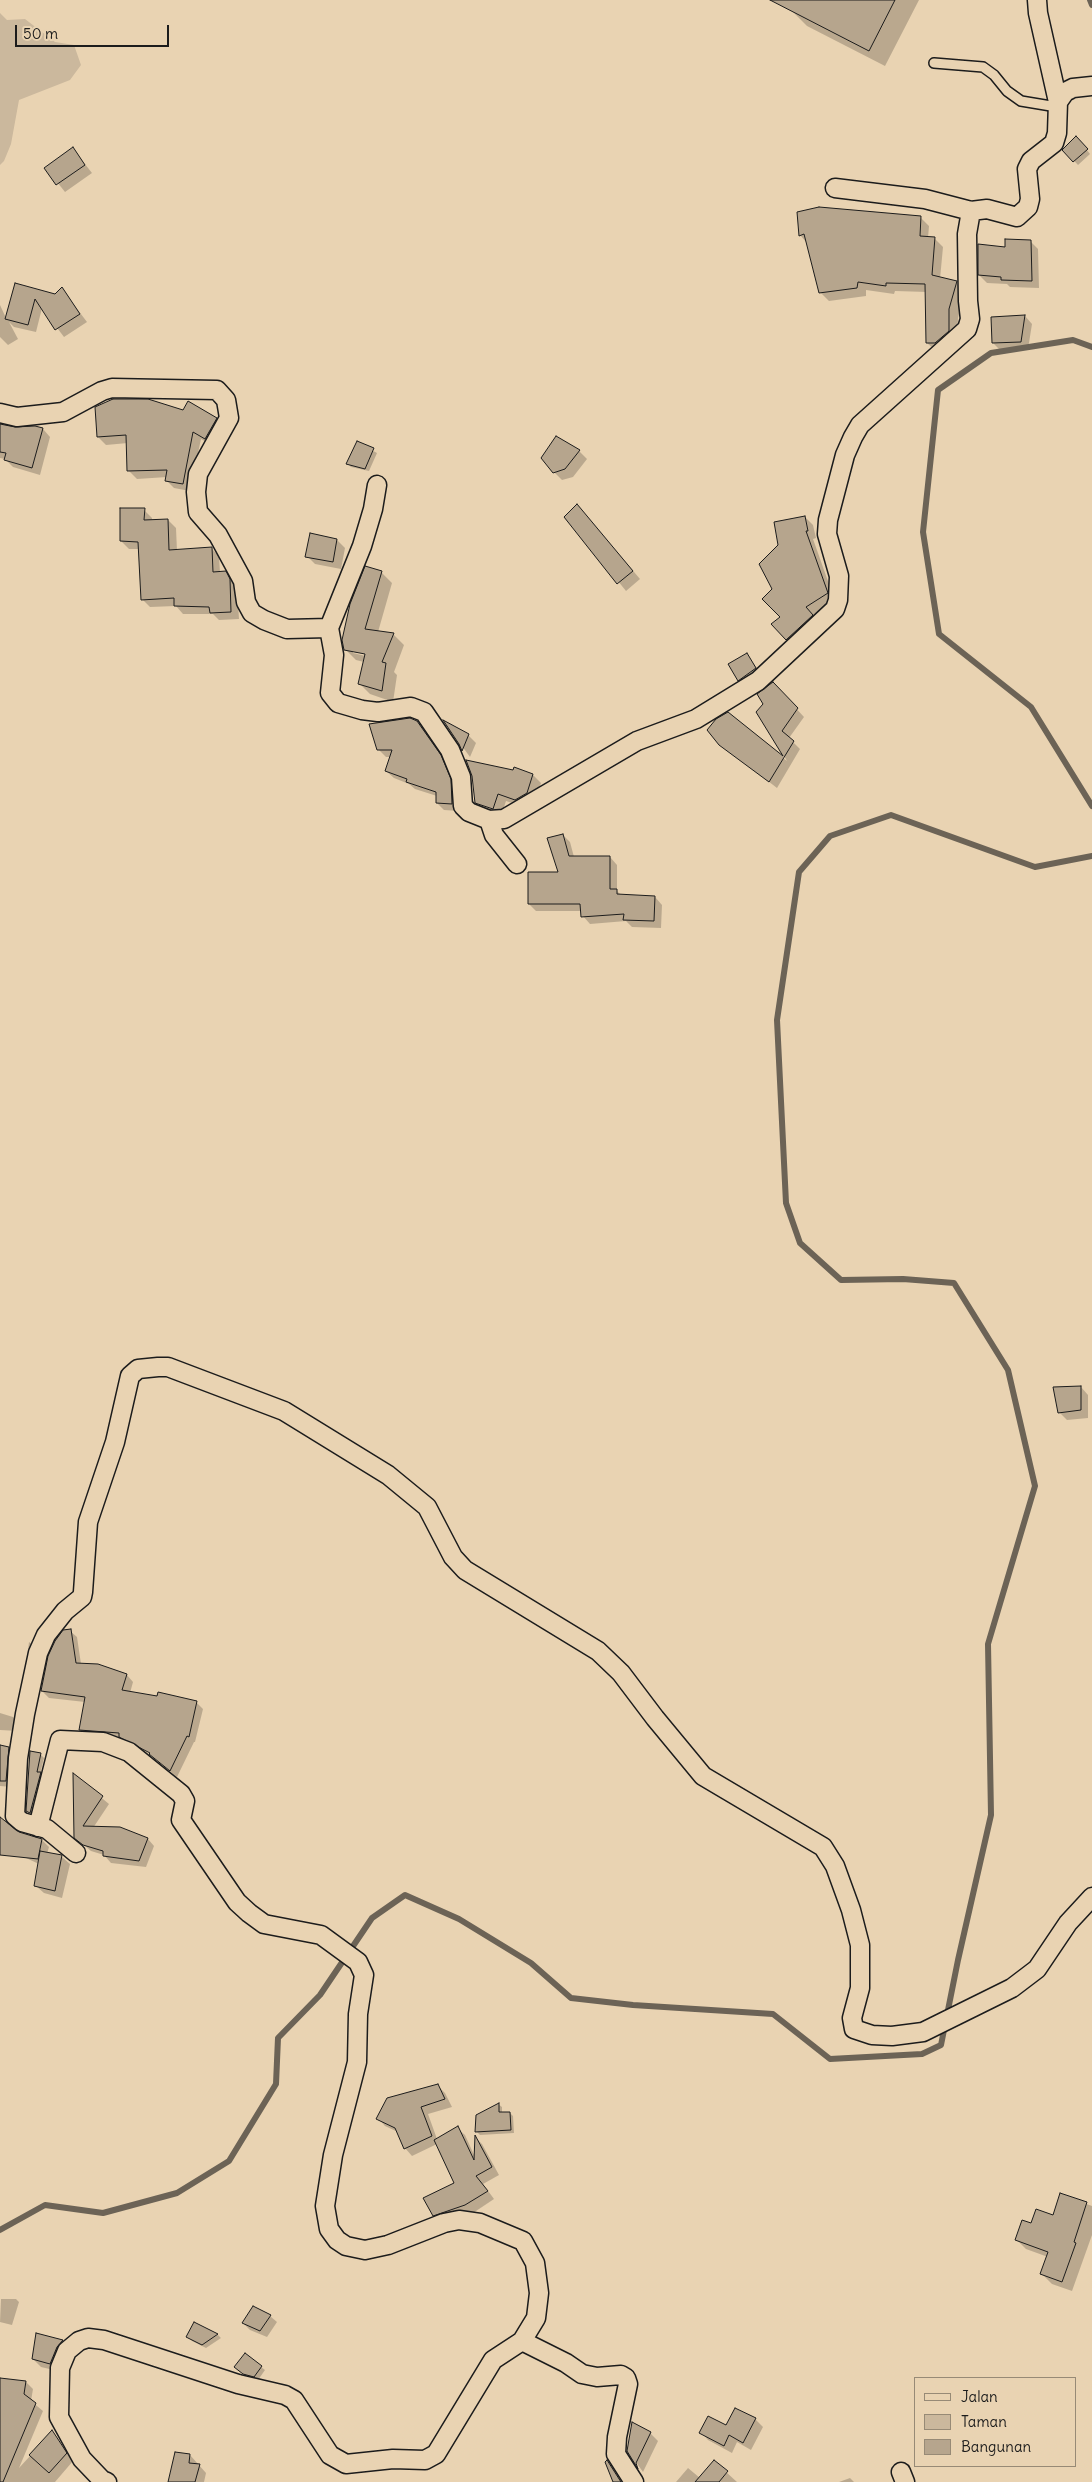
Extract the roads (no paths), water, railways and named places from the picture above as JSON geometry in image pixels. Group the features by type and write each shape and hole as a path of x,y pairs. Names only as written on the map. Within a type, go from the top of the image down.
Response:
{"street":[{"path":"835,188 925,199 971,211 987,209 1023,212 1030,202 1027,169 1031,161 1054,144 1057,132 1058,105 1038,13 1037,0"},
{"path":"1058,105 1065,92 1073,88 1092,86"},
{"path":"377,485 373,510 362,546 329,628 334,655 332,697 338,703 362,710 378,712 411,707 424,712 450,750 460,777 463,806 469,812 489,820 504,819 637,741 696,719 758,681 835,609 838,600 839,576 827,534 828,520 845,455 860,425 967,329 970,319 967,234 971,211"},
{"path":"0,413 17,417 63,412 102,391 112,388 217,390 226,400 229,418 198,474 196,492 198,512 218,535 243,581 246,602 252,613 287,629 329,628"},
{"path":"489,820 494,836 517,864"},
{"path":"76,1853 47,1829 17,1819 14,1812 18,1758 25,1714 38,1653 46,1635 65,1611 82,1597 88,1522 115,1442 130,1376 138,1369 168,1368 284,1410 388,1475 427,1507 453,1557 464,1570 598,1651 621,1673 703,1776 823,1847 835,1866 851,1910 860,1945 860,1988 852,2018 853,2028 872,2035 892,2036 924,2032 1019,1984 1037,1970 1068,1924 1092,1897"},
{"path":"38,1827 60,1740 103,1742 129,1752 181,1794 185,1801 180,1820 237,1902 264,1924 321,1935 353,1957 361,1967 364,1975 358,2014 358,2056 333,2155 325,2206 329,2229 342,2243 365,2250 388,2246 444,2223 459,2220 480,2223 520,2238 530,2250 535,2262 539,2293 536,2318 522,2341 493,2360 436,2454 425,2460 393,2459 346,2464 330,2455 294,2400 281,2393 238,2384 104,2340 88,2338 79,2341 67,2351 60,2368 59,2417 82,2458 102,2480 107,2482"},
{"path":"522,2341 582,2374 597,2377 621,2375 626,2378 628,2387 617,2437 616,2454 634,2482"}],"lane":[{"path":"934,63 983,67 994,75 1007,91 1021,101 1058,105"}],"waterway":[{"path":"1090,0 1092,5"},
{"path":"1092,347 1073,340 991,353 938,390 923,532 939,634 1031,707 1092,806"},
{"path":"0,2230 45,2205 103,2213 177,2193 229,2161 276,2084 278,2038 320,1995 372,1918 405,1895 459,1919 531,1963 571,1998 633,2005 773,2014 830,2059 922,2054 941,2045 991,1815 988,1644 1035,1486 1008,1370 954,1283 903,1279 841,1280 800,1243 786,1203 777,1020 799,872 830,836 891,815 1035,867 1092,856"}]}
